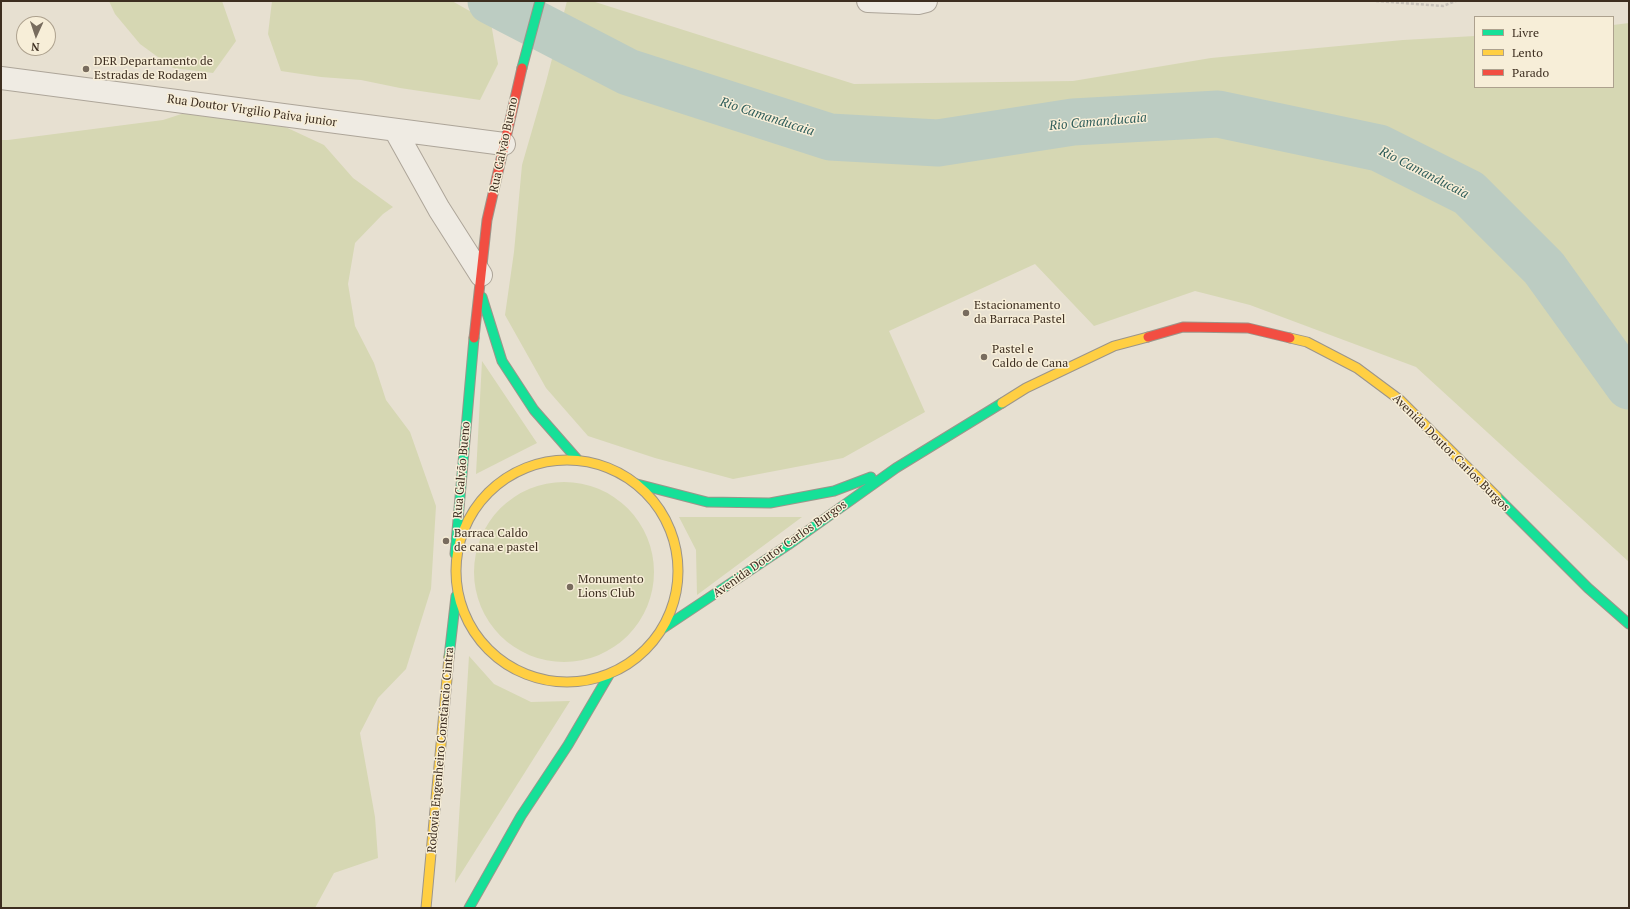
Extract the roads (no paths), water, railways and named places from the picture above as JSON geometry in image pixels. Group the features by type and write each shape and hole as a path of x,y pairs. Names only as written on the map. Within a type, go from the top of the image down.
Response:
{"main road":[{"name":"Rua Galvão Bueno","path":"455,554 467,409 487,220 516,91 540,1"},
{"name":"Rua Galvão Bueno","path":"480,283 502,361 534,410 576,460"},
{"name":"Avenida Doutor Carlos Burgos","path":"662,629 788,545 896,468 1026,388 1114,346 1183,327 1248,328 1307,342 1357,368 1400,400 1447,450 1588,588 1629,624"},
{"path":"576,460 608,467 637,484 659,507 673,536 677,555 679,568 675,600 662,629 639,656 609,675 570,683 531,677 496,658 470,629 456,592 455,554 466,521 485,494 511,473 543,462 576,460"},
{"name":"Avenida Doutor Carlos Burgos","path":"637,484 707,502 770,503 834,491 896,468"},
{"name":"Rodovia Engenheiro Constâncio Cintra","path":"426,908 447,672 456,592"},
{"path":"469,908 521,816 568,745 609,675"}],"street":[{"path":"868,1 918,3 926,1"},
{"name":"Rua Doutor Virgilio Paiva junior","path":"1,78 504,144"},
{"path":"395,130 480,283"}],"waterway":[{"name":"Rio Camanducaia","path":"491,1 628,72 830,137 938,143 1073,122 1218,114 1379,148 1469,193 1544,268 1629,386"}],"place":[{"name":"DER Departamento de Estradas de Rodagem","path":"86,69"},
{"name":"Estacionamento da Barraca Pastel","path":"966,313"},
{"name":"Pastel e Caldo de Cana","path":"984,357"},
{"name":"Barraca Caldo de cana e pastel","path":"446,541"},
{"name":"Monumento Lions Club","path":"570,587"}]}
